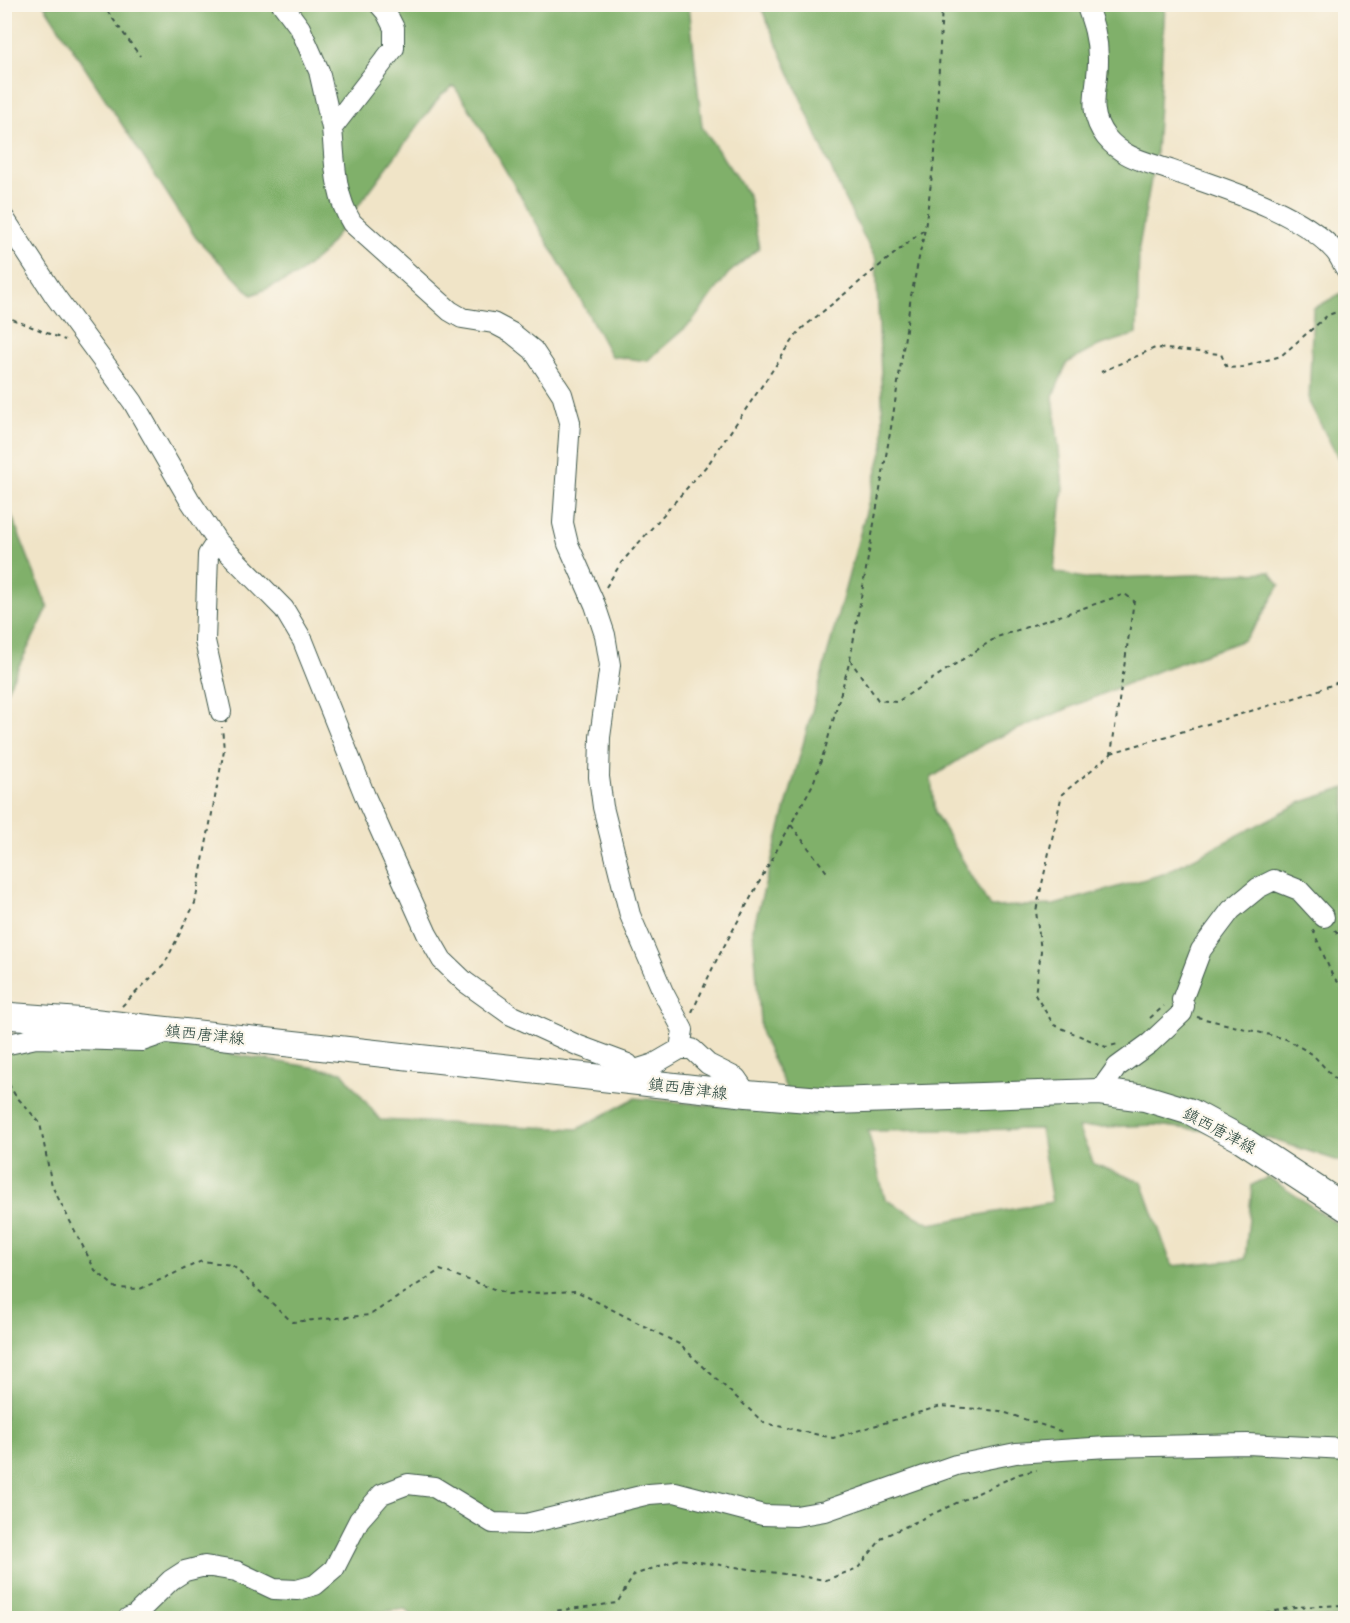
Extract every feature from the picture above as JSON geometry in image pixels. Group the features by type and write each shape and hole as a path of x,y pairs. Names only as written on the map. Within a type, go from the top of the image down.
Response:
{"main road":[{"name":"鎮西唐津線","path":"4,1018 11,1016 83,1021 174,1030 631,1076 747,1094 834,1101 1099,1092 1145,1098 1191,1112 1241,1139 1346,1208"}],"street":[{"path":"282,4 300,28 319,71 332,128 336,177 343,209 352,223 450,310 462,318 493,323 519,338 533,350 562,394 570,422 563,523 568,544 595,604 605,634 609,665 600,737 599,777 603,807 630,915 681,1039 708,1064 736,1078 747,1094"},
{"path":"332,128 394,48 394,28 379,4"},
{"path":"1086,4 1097,32 1099,60 1094,99 1096,120 1106,138 1128,157 1255,201 1308,227 1335,250 1346,269"},
{"path":"4,218 55,296 133,402 189,499 217,541 284,609 303,642 365,796 427,934 442,960 465,982 511,1015 577,1046 628,1064 631,1076 654,1064 681,1039"},
{"path":"217,541 208,555 205,641 221,712"},
{"path":"1099,1092 1117,1067 1150,1043 1182,1007 1201,950 1231,910 1258,888 1274,880 1299,890 1318,922"},
{"path":"4,1045 36,1038 142,1041 174,1030"},
{"path":"128,1618 135,1615 171,1580 185,1571 205,1566 236,1571 274,1589 297,1590 315,1584 334,1569 359,1520 382,1494 408,1484 434,1487 493,1523 526,1524 649,1494 675,1492 763,1515 795,1516 825,1511 956,1465 1016,1453 1107,1447 1247,1444 1346,1449"}],"path":[{"path":"102,4 140,56"},
{"path":"681,1039 716,961 813,784 850,660 891,428 911,296 925,229 935,152 942,4"},
{"path":"595,604 621,563 709,463 800,330 925,229"},
{"path":"1101,372 1155,348 1221,354 1227,368 1243,367 1281,356 1328,315 1346,309"},
{"path":"4,316 66,340"},
{"path":"850,660 879,700 897,702 997,637 1125,594 1134,601 1111,754"},
{"path":"1117,1044 1106,1047 1054,1025 1035,995 1041,951 1036,911 1062,794 1111,754 1311,693 1346,679"},
{"path":"123,1006 164,965 195,903 224,750 221,712"},
{"path":"791,825 829,875"},
{"path":"1318,922 1333,977 1346,990"},
{"path":"1144,1024 1160,1007 1182,1007 1286,1039 1312,1054 1346,1090"},
{"path":"4,1076 15,1095 40,1123 52,1186 95,1270 116,1288 140,1289 202,1261 232,1265 292,1322 370,1315 440,1270 508,1294 576,1291 679,1344 764,1423 833,1438 941,1406 1000,1411 1064,1432"},
{"path":"541,1618 554,1611 617,1603 634,1575 679,1559 826,1580 858,1568 883,1537 1019,1473 1041,1469"},
{"path":"1239,1618 1295,1607 1346,1605"}],"green space":[{"path":"44,5 689,5 702,127 749,196 759,248 728,274 692,322 647,361 611,356 572,284 454,86 441,95 323,253 296,276 252,295 196,238"},
{"path":"760,5 1165,5 1156,152 1139,247 1137,334 1098,346 1067,363 1053,396 1063,487 1054,572 1089,579 1270,572 1280,585 1259,621 1244,640 1160,670 985,743 931,778 935,813 990,907 1054,905 1163,874 1302,802 1345,788 1346,1037 1341,1041 1340,1095 1345,1096 1345,1163 1271,1139 1156,1125 1078,1128 1094,1164 1142,1182 1172,1266 1245,1259 1252,1185 1268,1177 1345,1229 1345,1618 415,1618 405,1609 376,1613 374,1618 5,1618 5,1049 131,1038 342,1072 380,1120 578,1129 635,1098 817,1116 794,1106 761,1034 753,929 884,445 876,260 844,198","holes":["1040,1129 1052,1202 930,1224 885,1199 868,1131"]},
{"path":"1345,291 1345,471 1309,402 1313,309"},
{"path":"4,496 48,608 5,694 4,694"}]}
